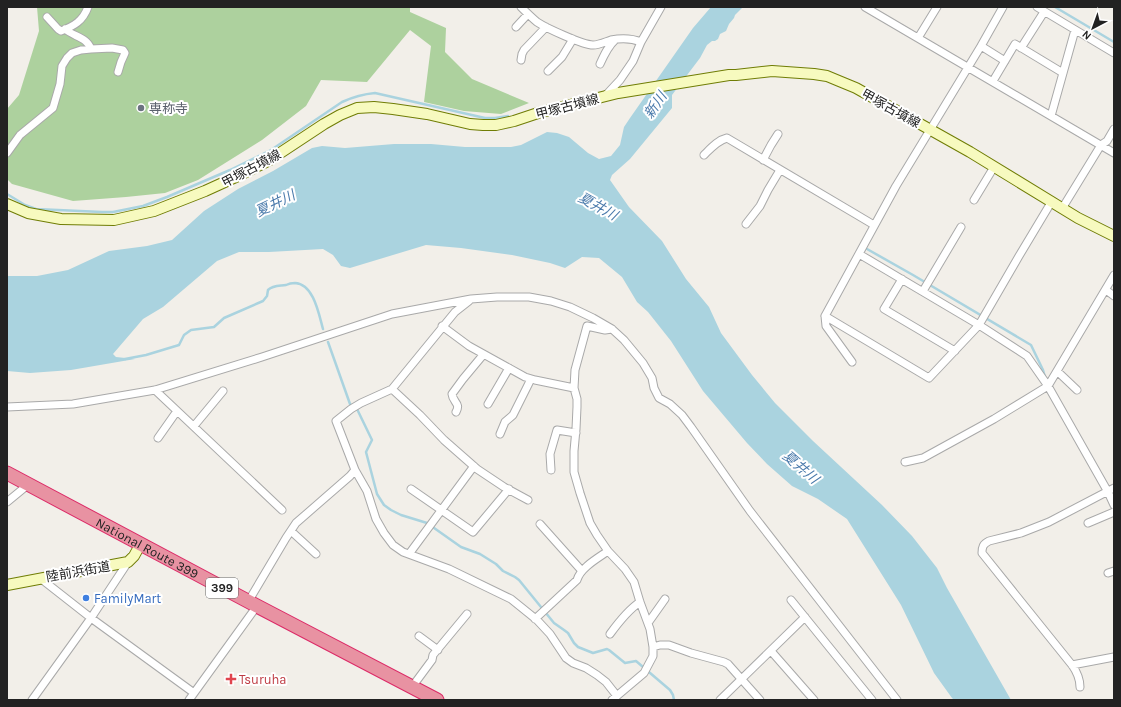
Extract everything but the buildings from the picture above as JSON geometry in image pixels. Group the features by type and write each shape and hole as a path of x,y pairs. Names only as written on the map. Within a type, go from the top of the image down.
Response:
{"highway":[{"name":"National Route 399","path":"7,473 28,483 140,545 437,700"}],"main road":[{"name":"甲塚古墳線","path":"7,204 28,213 61,219 114,220 154,211 205,191 268,161 334,118 357,108 374,107 393,109 427,114 470,124 496,125 606,95 729,75 772,70 803,72 827,76 856,88 970,152 1063,207 1078,218 1114,236"},
{"name":"陸前浜街道","path":"7,585 128,562 134,556 140,545"}],"street":[{"path":"48,17 61,31 80,21 88,7"},
{"path":"521,7 546,27 585,44 593,45 615,40 633,39 641,42"},
{"path":"606,95 620,80 633,61 641,42 661,7"},
{"path":"865,7 1114,153"},
{"path":"918,38 937,7"},
{"path":"852,362 826,326 825,316 896,186 1003,7"},
{"path":"1036,7 1114,53"},
{"path":"1021,48 1044,12"},
{"path":"516,27 528,14"},
{"path":"521,60 524,50 546,27"},
{"path":"65,29 89,44 91,49"},
{"path":"1051,116 1075,30"},
{"path":"548,71 562,57 573,39"},
{"path":"600,64 604,54 611,43 615,40"},
{"path":"993,82 1015,44 1063,73"},
{"path":"981,46 1005,61"},
{"path":"7,153 20,135 53,108 60,84 62,66 72,53 91,49 112,48 123,50 125,53 118,72"},
{"path":"1063,207 1101,145 1107,141 1114,129"},
{"path":"763,160 770,144 778,134"},
{"path":"704,155 717,143 727,138 874,225"},
{"path":"974,200 994,167"},
{"path":"746,224 760,206 780,170"},
{"path":"825,316 929,378 980,325 1052,201"},
{"path":"923,291 961,227"},
{"path":"859,254 980,325 1027,356 1048,386 1111,490 1114,505"},
{"path":"905,462 923,458 994,419 1048,386 1114,275"},
{"path":"902,279 884,309 955,351"},
{"path":"1106,290 1114,296"},
{"path":"7,407 73,404 155,390 262,357 392,314 471,299 529,297 551,301 570,307 612,329 624,340 643,363 652,378 654,388 659,398 670,404 682,415 750,511 897,700"},
{"path":"471,299 454,312 392,390 356,406 336,421 355,470 367,491 376,519 384,534 393,545 403,552 449,569 511,599 550,634 566,658 573,663 597,674 606,682 614,698 644,673 653,656 653,647 648,623 634,582 625,569 608,551 590,523 574,472 577,398 574,388 575,370 587,326 605,330 612,329"},
{"path":"442,326 483,355 525,377 574,388"},
{"path":"456,412 458,407 452,397 452,394 483,355"},
{"path":"488,404 509,368"},
{"path":"1057,371 1077,390"},
{"path":"500,434 505,422 513,415 531,379"},
{"path":"155,390 282,510"},
{"path":"392,390 420,415 444,440 474,466 486,475 528,500"},
{"path":"194,426 223,391"},
{"path":"158,438 177,411"},
{"path":"551,470 550,454 557,430 576,433"},
{"path":"409,554 474,466"},
{"path":"189,700 253,604 290,531 296,523 355,470"},
{"path":"7,502 28,483"},
{"path":"411,489 473,532 509,489"},
{"path":"1080,687 1078,674 1072,664 982,553 982,548 984,543 989,541 1021,533 1049,522 1111,490"},
{"path":"1088,523 1114,512"},
{"path":"540,524 582,571"},
{"path":"290,531 316,554"},
{"path":"535,619 577,580 578,575 582,571 608,551"},
{"path":"32,700 91,618 128,562"},
{"path":"40,578 91,618 194,692"},
{"path":"648,623 665,598"},
{"path":"791,600 872,700"},
{"path":"610,634 640,602"},
{"path":"412,687 432,660 433,655 467,614"},
{"path":"720,700 805,617"},
{"path":"419,636 438,650"},
{"path":"653,647 660,645 668,646 724,662 728,664 760,700"},
{"path":"771,651 814,700"},
{"path":"1072,664 1114,657"}],"green space":[{"path":"37,7 410,7 410,12 446,28 445,52 472,79 529,103 501,114 464,111 424,102 431,46 410,30 367,82 321,80 306,106 262,140 198,180 165,193 73,201 12,184 7,179 7,109 19,95 39,31"}],"water":[{"path":"711,7 743,7 735,15 726,31 720,34 718,39 707,45 700,58 672,95 672,108 630,159 612,175 610,180 629,207 662,241 686,279 709,307 721,333 775,403 813,441 882,505 912,536 937,568 1011,700 954,700 952,698 934,673 901,605 847,519 818,499 792,486 767,464 747,443 703,391 671,341 648,312 637,302 622,277 599,258 582,257 565,268 550,263 512,255 426,245 350,268 341,266 333,255 323,249 239,252 217,261 163,307 143,319 113,354 116,357 135,359 71,370 30,373 7,371 7,276 37,276 68,270 109,251 147,246 172,240 204,211 238,189 273,171 312,148 322,146 345,148 394,144 511,147 521,145 547,132 557,133 569,137 588,153 599,159 611,156 620,145 624,127 630,118 693,28"}],"waterway":[{"path":"1055,7 1114,42"},
{"path":"7,194 25,205 36,209 113,212 143,206 230,170 271,150 342,102 354,97 371,93 485,118 508,116"},
{"path":"867,249 1031,345 1045,377"},
{"path":"125,359 146,355 179,345 184,335 191,330 214,327 224,318 263,301 267,296 268,290 272,287 293,283 301,285 311,294 315,301 323,329"},
{"path":"328,342 350,404 357,409 372,440 366,452 377,494 384,505 401,515 427,523 461,547 480,554 496,564 503,571 519,580 554,623 568,633 578,647 593,653 607,649 625,663 636,661 670,690 674,700"}],"place":[{"name":"専称寺","path":"141,108"},
{"name":"FamilyMart","path":"86,598"},
{"name":"Tsuruha","path":"231,679"}],"water label":[{"name":"新川","path":"655,105"},
{"name":"夏井川","path":"275,203"},
{"name":"夏井川","path":"598,206"},
{"name":"夏井川","path":"801,467"}]}
